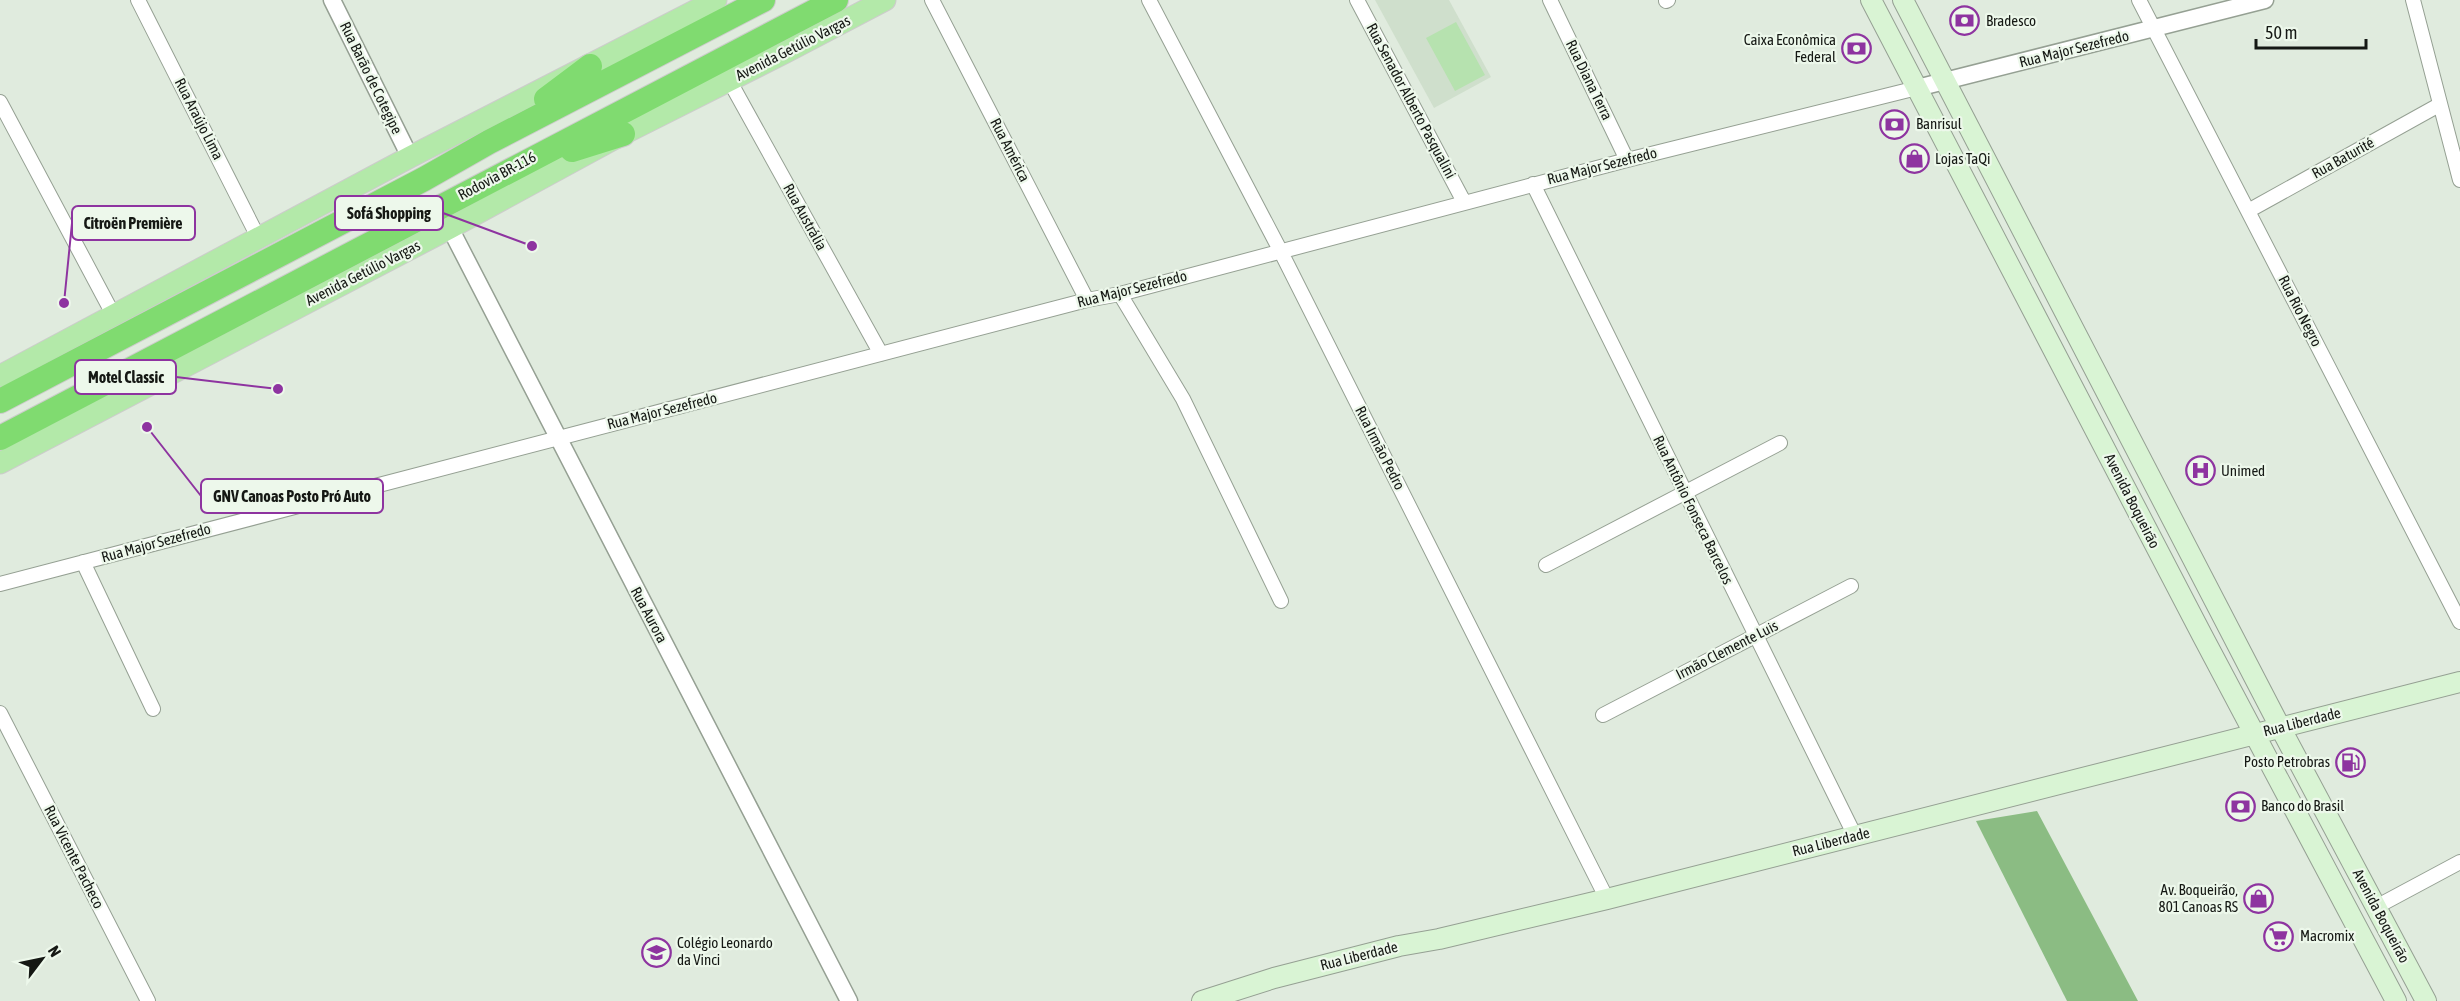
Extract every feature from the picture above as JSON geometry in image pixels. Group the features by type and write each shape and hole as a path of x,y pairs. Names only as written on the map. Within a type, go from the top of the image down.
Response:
{"highway":[{"path":"0,401 424,179 489,142 764,0"},
{"name":"Rodovia BR-116","path":"0,438 836,0"},
{"path":"489,142 590,66"},
{"path":"507,171 623,134"}],"main road":[{"path":"0,376 410,157 716,0"},
{"name":"Avenida Getúlio Vargas","path":"0,463 450,228 623,134 885,0"},
{"name":"Avenida Boqueirão","path":"1871,0 2396,1001"},
{"name":"Avenida Boqueirão","path":"1903,0 2280,727 2426,1001"},
{"name":"Rua Liberdade","path":"1202,1001 1274,978 1388,949 1607,899 2460,682"}],"street":[{"name":"Rua Araújo Lima","path":"138,0 259,239"},
{"name":"Rua Barão de Cotegipe","path":"332,0 410,157"},
{"name":"Rua América","path":"932,0 1087,300"},
{"name":"Rua Irmão Pedro","path":"1149,0 1280,250 1607,899"},
{"name":"Rua Senador Alberto Pasqualini","path":"1357,0 1464,202"},
{"name":"Rua Diana Terra","path":"1551,0 1628,160"},
{"name":"Rua Rio Negro","path":"2139,0 2460,622"},
{"name":"Rua Major Sezefredo","path":"0,584 1087,300 1120,294 1533,184 2265,0"},
{"path":"2413,0 2460,180"},
{"name":"Rua Austrália","path":"729,80 880,354"},
{"path":"0,102 114,316"},
{"name":"Rua Baturité","path":"2248,211 2439,105"},
{"name":"Rua Antônio Fonseca Barcelos","path":"1533,184 1855,836"},
{"name":"Rua Aurora","path":"450,228 849,1001"},
{"path":"1120,294 1183,399 1281,601"},
{"path":"1546,565 1780,443"},
{"path":"83,562 153,709"},
{"name":"Irmão Clemente Luis","path":"1603,715 1851,586"},
{"name":"Rua Vicente Pacheco","path":"0,713 148,1001"},
{"path":"2376,907 2460,862"}],"shaded area":[{"path":"1375,0 1449,0 1491,77 1434,108"}],"green space":[{"path":"1456,22 1485,75 1455,91 1426,38"},
{"path":"2037,811 2138,1001 2067,1001 1976,821"}],"place":[{"name":"Bradesco","path":"1965,21"},
{"name":"Caixa Econômica Federal","path":"1857,49"},
{"name":"Banrisul","path":"1895,124"},
{"name":"Lojas TaQi","path":"1914,159"},
{"name":"Sofá Shopping","path":"532,246"},
{"name":"Citroën Première","path":"64,303"},
{"name":"Motel Classic","path":"278,389"},
{"name":"GNV Canoas Posto Pró Auto","path":"147,427"},
{"name":"Unimed","path":"2200,471"},
{"name":"Posto Petrobras","path":"2351,762"},
{"name":"Banco do Brasil","path":"2240,806"},
{"name":"Av. Boqueirão, 801 Canoas RS","path":"2259,899"},
{"name":"Macromix","path":"2279,936"},
{"name":"Colégio Leonardo da Vinci","path":"656,952"}]}
